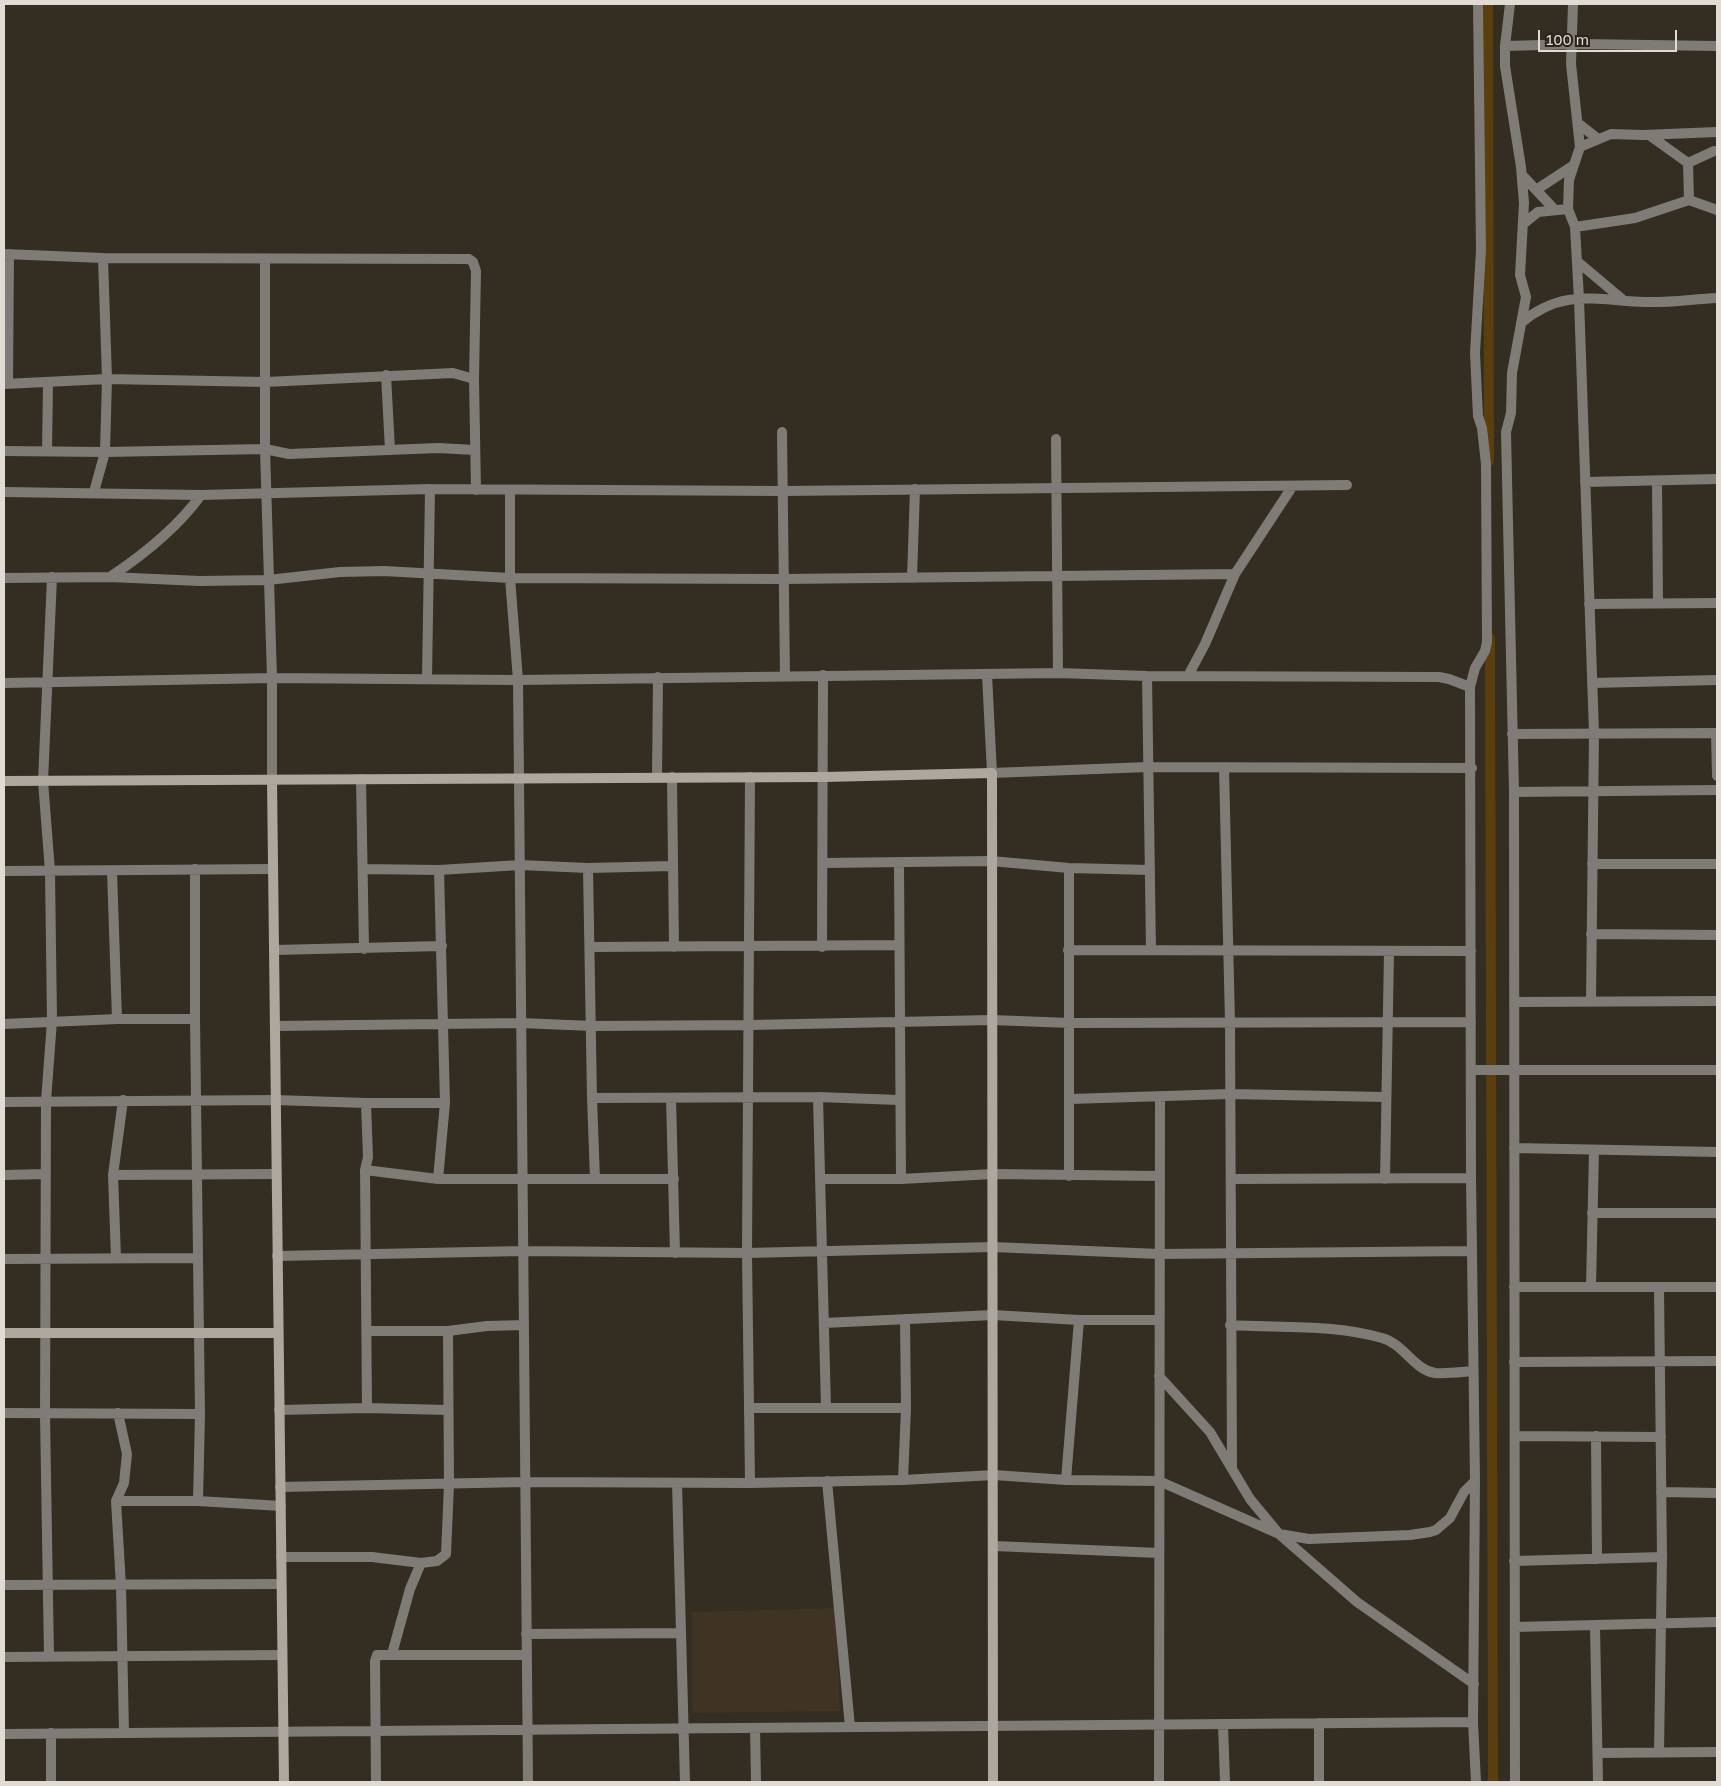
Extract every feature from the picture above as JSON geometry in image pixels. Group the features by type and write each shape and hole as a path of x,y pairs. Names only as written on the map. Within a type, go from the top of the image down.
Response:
{"street":[{"path":"1476,1782 1473,1722 1475,1481 1471,1178 1472,768 1470,687 1475,668 1485,651 1488,634 1486,464 1482,428 1478,416 1475,353 1481,250 1478,4"},
{"path":"1510,4 1505,46 1505,66 1522,175 1523,224 1520,275 1526,297 1512,373 1511,412 1506,432 1514,792 1515,1782"},
{"path":"1573,4 1573,95 1579,124 1580,147 1569,180 1568,209 1575,227 1578,262 1594,734 1591,1001"},
{"path":"1505,46 1572,44 1717,46"},
{"path":"1579,124 1598,139"},
{"path":"1580,147 1611,134 1649,135 1717,132"},
{"path":"1649,135 1688,163"},
{"path":"1688,163 1714,151"},
{"path":"1688,163 1689,200"},
{"path":"1536,190 1574,165"},
{"path":"1522,175 1554,209"},
{"path":"1575,227 1635,218 1689,200 1717,210"},
{"path":"1523,224 1538,212 1568,209"},
{"path":"474,379 453,373 266,382 107,379 6,384 6,254 103,258 469,259 476,271 474,379 476,490"},
{"path":"94,492 105,452 107,379 103,258"},
{"path":"265,259 265,449 272,678 274,1026 284,1782"},
{"path":"1578,262 1622,299"},
{"path":"1521,323 1547,305 1579,299 1622,299 1652,302 1717,298"},
{"path":"386,375 390,450"},
{"path":"47,452 48,383"},
{"path":"782,432 785,676"},
{"path":"1056,440 1058,673"},
{"path":"4,451 105,452 265,449 289,454 438,448 475,450"},
{"path":"1585,482 1717,479"},
{"path":"1657,481 1658,603"},
{"path":"4,492 201,495 430,489 783,491 1347,485"},
{"path":"1188,676 1205,644 1235,574 1246,560 1268,521 1292,487"},
{"path":"427,679 430,489"},
{"path":"912,578 915,489"},
{"path":"510,490 510,578 518,680 520,779 528,1782"},
{"path":"110,577 146,550 193,506 201,495"},
{"path":"4,578 110,577 200,581 268,580 340,572 430,573 510,578 784,579 1235,574"},
{"path":"49,1656 45,1415 46,1102 52,1021 50,871 43,781 52,577"},
{"path":"1589,604 1717,603"},
{"path":"4,683 272,678 518,680 1058,673 1147,676 1439,677 1470,687"},
{"path":"822,947 824,675"},
{"path":"987,675 992,773 993,1782"},
{"path":"1147,676 1151,950"},
{"path":"657,777 658,677"},
{"path":"1592,683 1717,680"},
{"path":"1512,734 1716,733 1717,776"},
{"path":"4,781 824,777 1148,767 1472,768"},
{"path":"1224,768 1230,1023 1232,1468"},
{"path":"672,777 674,947"},
{"path":"750,777 750,1097 747,1253 750,1483"},
{"path":"361,779 364,949"},
{"path":"1514,792 1717,790"},
{"path":"823,863 991,861 1069,868 1150,870"},
{"path":"899,863 901,1179"},
{"path":"1592,864 1717,864"},
{"path":"363,869 439,870 520,865 588,868 672,866"},
{"path":"588,868 595,1179"},
{"path":"1069,868 1069,1176"},
{"path":"196,869 195,1019 200,1414 198,1501"},
{"path":"4,871 273,869"},
{"path":"438,1179 444,1103 439,870"},
{"path":"112,871 117,1019"},
{"path":"1591,934 1717,934"},
{"path":"590,947 822,947 899,945"},
{"path":"274,950 442,946"},
{"path":"1068,950 1471,951"},
{"path":"1385,1179 1389,952"},
{"path":"1514,1002 1717,1001"},
{"path":"4,1024 117,1019 195,1019"},
{"path":"274,1026 521,1022 592,1026 750,1025 992,1020 1070,1023 1387,1024 1471,1022"},
{"path":"1471,1070 1717,1070"},
{"path":"1070,1098 1229,1094 1385,1098"},
{"path":"1159,1782 1160,1096"},
{"path":"592,1098 818,1097 899,1100"},
{"path":"818,1097 822,1179 826,1408"},
{"path":"671,1098 676,1253"},
{"path":"116,1258 113,1176 123,1100"},
{"path":"4,1102 275,1100 444,1103"},
{"path":"366,1103 368,1157 365,1170 367,1408"},
{"path":"1514,1148 1717,1152"},
{"path":"1591,1287 1594,1150"},
{"path":"365,1170 438,1179 674,1178"},
{"path":"4,1174 46,1174"},
{"path":"113,1176 276,1174"},
{"path":"822,1179 901,1179 992,1174 1159,1176"},
{"path":"1231,1180 1471,1178"},
{"path":"1592,1213 1717,1213"},
{"path":"277,1256 523,1251 747,1253 993,1247 1159,1254 1472,1251"},
{"path":"4,1259 198,1258"},
{"path":"1514,1287 1717,1287"},
{"path":"1659,1288 1662,1557 1659,1752"},
{"path":"824,1323 993,1315 1079,1320 1159,1320"},
{"path":"903,1480 906,1408 905,1319"},
{"path":"1066,1480 1079,1320"},
{"path":"366,1331 448,1331 488,1326 524,1325"},
{"path":"1230,1325 1336,1331 1374,1336 1395,1343 1416,1363 1429,1371 1435,1373 1473,1371"},
{"path":"281,1557 372,1557 421,1563 437,1561 446,1554 449,1485 448,1331"},
{"path":"4,1332 278,1334"},
{"path":"1514,1362 1717,1360"},
{"path":"1159,1376 1210,1432 1250,1499 1279,1534 1356,1602 1474,1684"},
{"path":"279,1410 367,1408 448,1410"},
{"path":"750,1408 906,1408"},
{"path":"4,1413 45,1415 118,1413 200,1414"},
{"path":"118,1413 127,1454 124,1483 116,1501 121,1586 124,1733"},
{"path":"1514,1436 1661,1437"},
{"path":"1596,1436 1597,1559"},
{"path":"280,1487 525,1482 750,1483 903,1480 994,1475 1066,1480 1159,1481 1279,1534 1309,1540 1410,1536 1436,1530 1450,1518 1464,1492 1475,1481"},
{"path":"827,1481 850,1727"},
{"path":"677,1483 679,1633 685,1782"},
{"path":"1661,1492 1717,1493"},
{"path":"116,1501 198,1501 280,1506"},
{"path":"994,1546 1159,1553"},
{"path":"1514,1561 1662,1557"},
{"path":"392,1654 407,1597 421,1563"},
{"path":"4,1585 281,1584"},
{"path":"1515,1627 1717,1622"},
{"path":"1595,1626 1598,1782"},
{"path":"526,1634 679,1633"},
{"path":"4,1657 282,1655"},
{"path":"376,1782 375,1658 378,1655 526,1655"},
{"path":"4,1734 1473,1722"},
{"path":"1318,1723 1319,1782"},
{"path":"1223,1724 1225,1782"},
{"path":"755,1728 756,1782"},
{"path":"51,1733 52,1782"},
{"path":"1598,1753 1717,1752"}],"shaded area":[{"path":"835,1608 840,1711 692,1713 692,1612"}],"waterway":[{"path":"1488,4 1489,461"},
{"path":"1490,638 1493,1782"}]}
